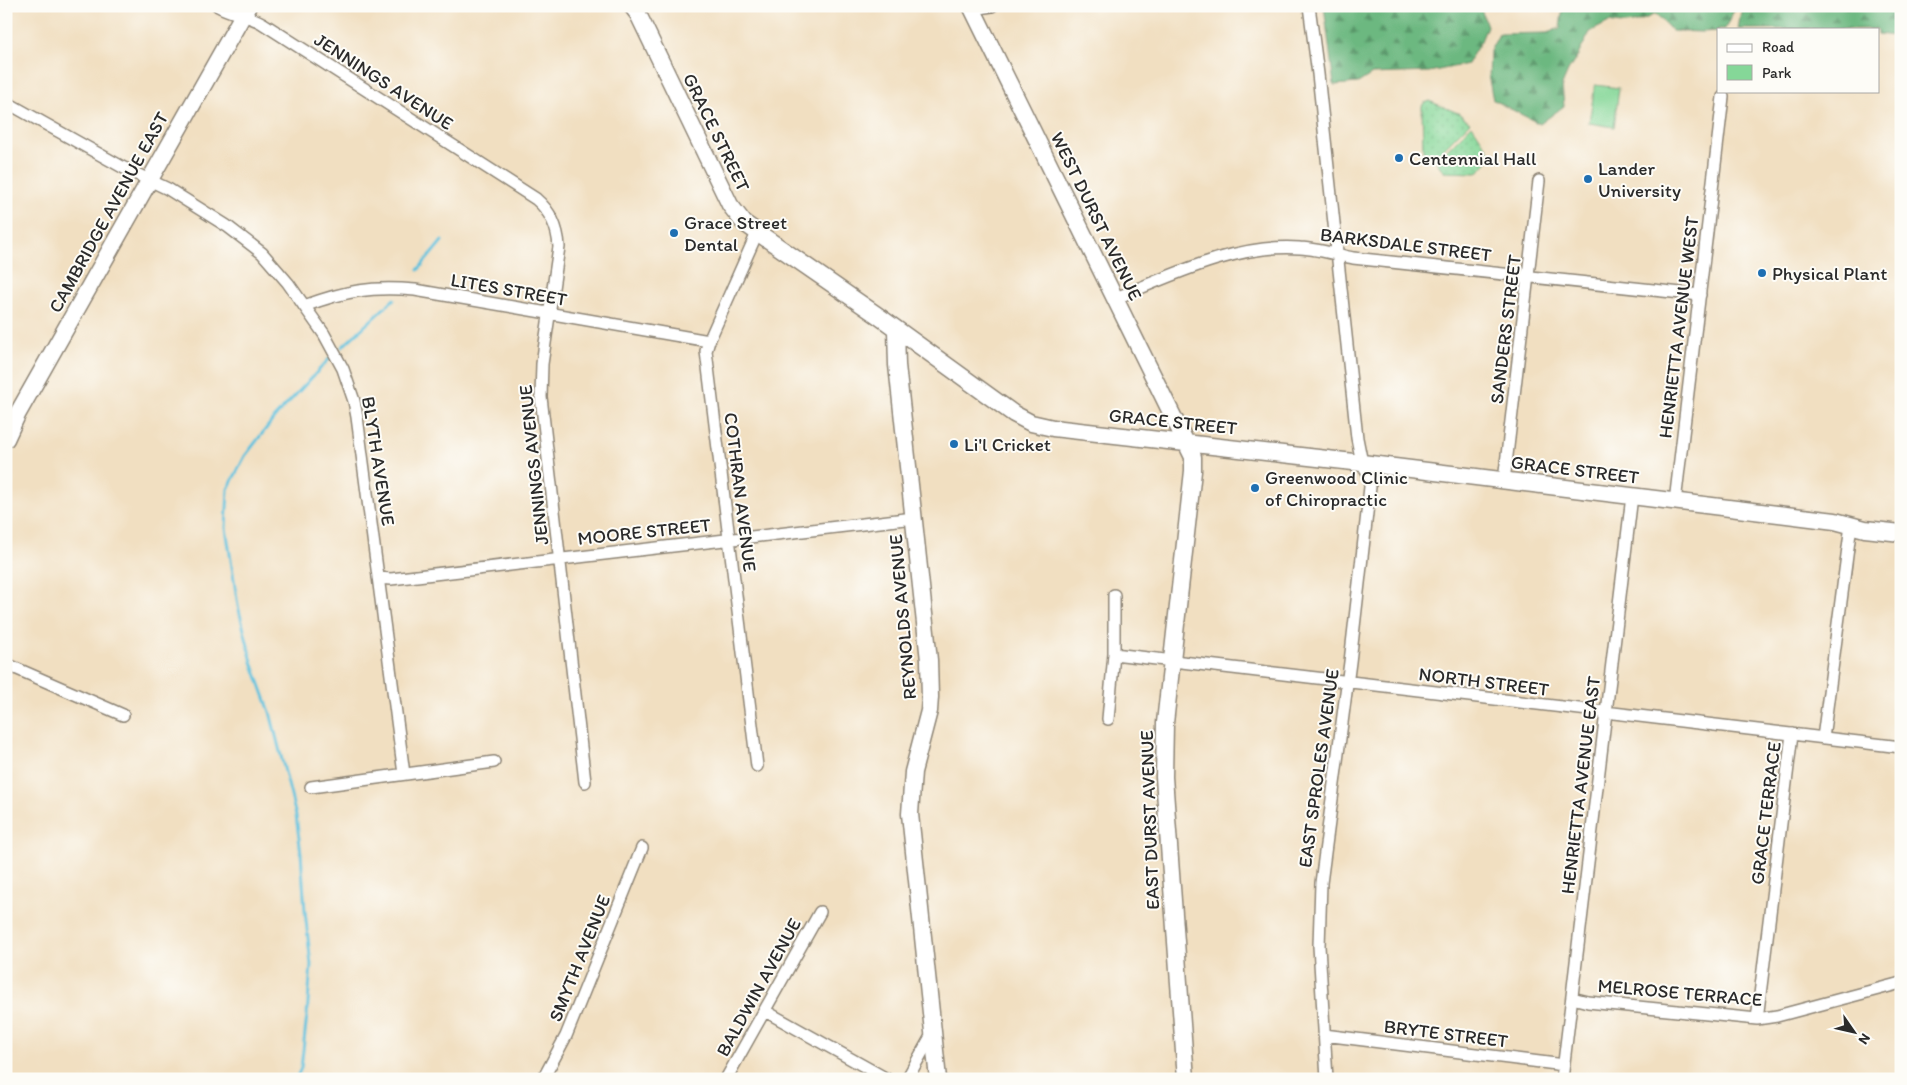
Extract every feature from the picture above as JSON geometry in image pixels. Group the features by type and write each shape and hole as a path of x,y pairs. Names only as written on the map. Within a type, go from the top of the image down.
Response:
{"main road":[{"name":"WEST DURST AVENUE","path":"971,8 1187,443"},
{"name":"GRACE STREET","path":"637,9 730,205 744,224 1014,414 1031,423 1052,428 1362,463 1835,521 1865,529 1901,533"},
{"name":"CAMBRIDGE AVENUE EAST","path":"6,439 12,411 149,180 245,11"},
{"name":"REYNOLDS AVENUE","path":"896,330 897,365 927,633 930,697 913,772 910,814 938,1079"},
{"name":"EAST DURST AVENUE","path":"1186,1079 1164,777 1165,723 1193,471 1193,457 1187,443"}],"street":[{"name":"JENNINGS AVENUE","path":"218,6 234,14 245,11 253,18 541,203 553,220 558,242 542,364 541,397 585,782"},
{"path":"971,8 992,6"},
{"name":"EAST SPROLES AVENUE","path":"1309,6 1357,438 1362,463 1369,475 1370,487 1320,891 1319,946 1327,1079"},
{"name":"HENRIETTA AVENUE WEST","path":"1675,502 1723,97"},
{"name":"BLYTH AVENUE","path":"6,102 124,168 183,198 248,241 274,266 320,327 334,350 354,400 404,774"},
{"name":"SANDERS STREET","path":"1504,481 1539,181"},
{"name":"COTHRAN AVENUE","path":"757,233 708,341 706,351 757,766"},
{"name":"BARKSDALE STREET","path":"1114,299 1205,262 1225,256 1287,248 1319,250 1353,258 1700,295"},
{"name":"LITES STREET","path":"304,306 347,292 366,289 415,290 708,341"},
{"name":"HENRIETTA AVENUE EAST","path":"1562,1079 1632,496"},
{"name":"MOORE STREET","path":"378,578 391,579 914,518"},
{"path":"1850,525 1823,738 1901,747"},
{"path":"1108,719 1114,654 1114,595"},
{"name":"NORTH STREET","path":"1114,654 1792,734"},
{"path":"6,664 123,715"},
{"name":"GRACE TERRACE","path":"1757,1019 1792,734 1823,738"},
{"path":"311,787 494,762"},
{"name":"SMYTH AVENUE","path":"543,1079 566,1036 642,848"},
{"name":"BALDWIN AVENUE","path":"726,1079 820,912"},
{"name":"MELROSE TERRACE","path":"1572,998 1607,1004 1757,1019 1777,1016 1901,983"},
{"path":"765,1011 887,1079"},
{"path":"907,1079 934,1031"},
{"name":"BRYTE STREET","path":"1324,1035 1564,1064"}],"green space":[{"path":"1324,6 1480,6 1487,26 1481,41 1467,64 1429,72 1372,74 1358,83 1334,85"},
{"path":"1563,6 1736,6 1725,28 1717,28 1717,31 1672,31 1656,14 1628,24 1609,22 1590,32 1562,85 1564,106 1540,124 1493,100 1489,80 1490,51 1499,34 1547,33 1560,28"},
{"path":"1742,6 1886,6 1901,14 1901,37 1880,34 1880,28 1738,28"},
{"path":"1595,85 1619,88 1614,127 1589,123"},
{"path":"1429,101 1458,113 1470,122 1434,158 1423,152 1422,106"},
{"path":"1472,125 1491,154 1490,160 1477,173 1444,172 1436,161"}],"waterway":[{"path":"418,270 442,241"},
{"path":"342,347 394,299"},
{"path":"296,1079 301,1068 311,965 301,853 296,816 270,712 252,662 238,606 226,528 228,489 245,456 275,417 331,357"}],"place":[{"name":"Centennial Hall","path":"1399,158"},
{"name":"Lander University","path":"1588,179"},
{"name":"Grace Street Dental","path":"674,233"},
{"name":"Physical Plant","path":"1762,273"},
{"name":"Li'l Cricket","path":"954,444"},
{"name":"Greenwood Clinic of Chiropractic","path":"1255,488"}]}
